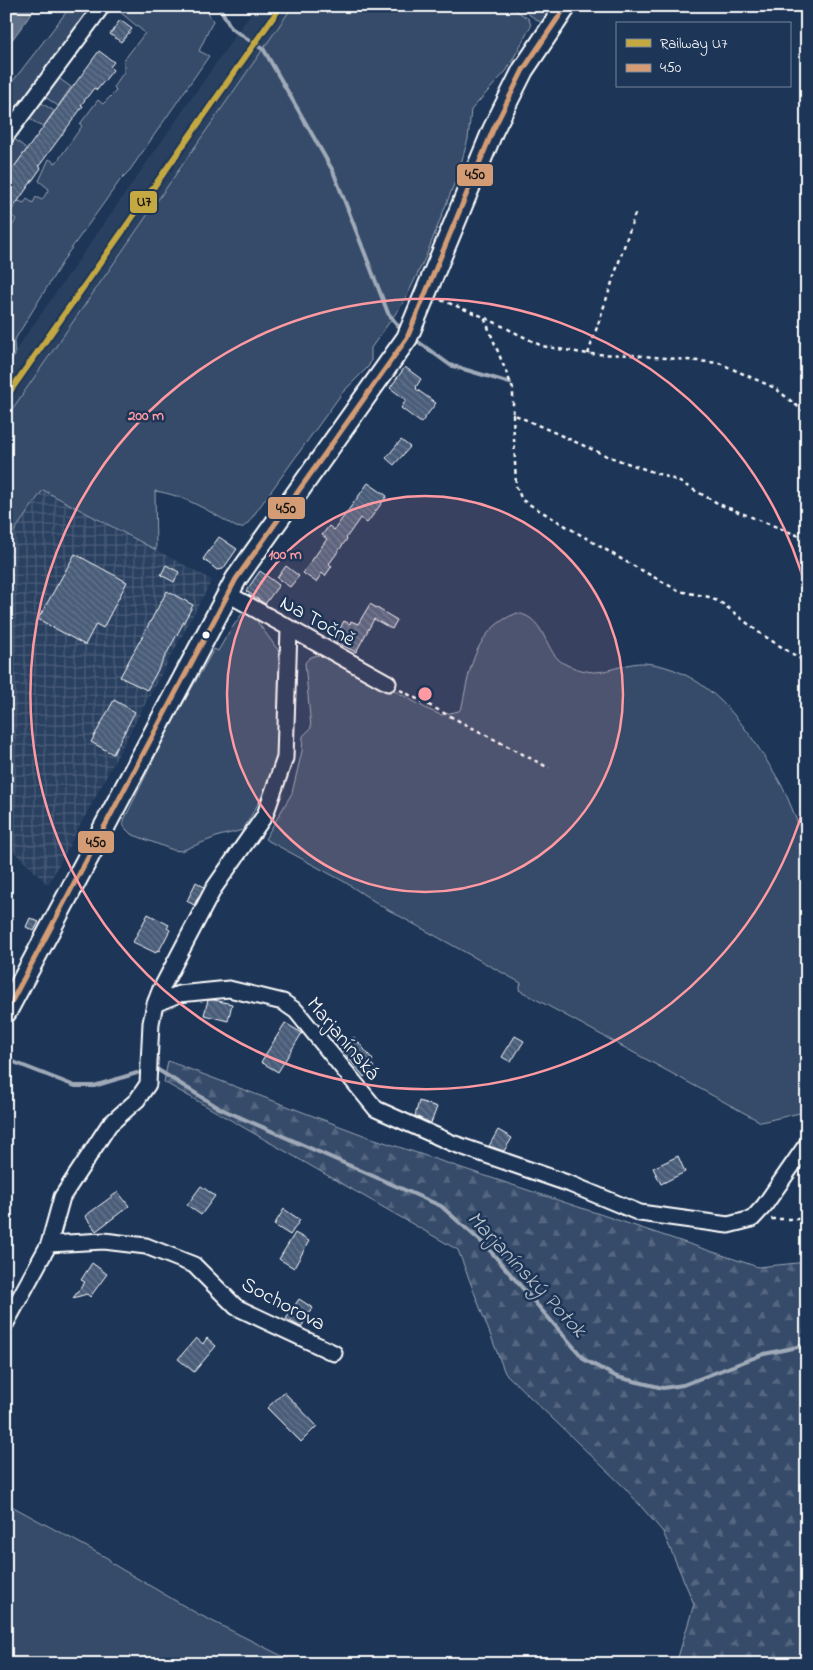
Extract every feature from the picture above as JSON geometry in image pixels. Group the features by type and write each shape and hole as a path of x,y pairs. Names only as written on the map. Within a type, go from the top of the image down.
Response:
{"main road":[{"path":"6,1012 236,579 410,332 493,130 523,70 566,6"}],"street":[{"path":"6,136 102,6"},
{"name":"Na Točně","path":"228,594 388,683"},
{"path":"6,1323 49,1244 62,1197 109,1125 138,1100 148,1084 151,1023 160,991 214,888 265,816 286,758 289,628"},
{"name":"Marjanínská","path":"155,1004 179,994 229,989 283,1002 296,1011 376,1109 452,1143 570,1184 640,1212 728,1225 752,1219"},
{"path":"752,1219 764,1206 807,1144"},
{"name":"Sochorova","path":"49,1244 104,1241 146,1246 194,1266 236,1307 334,1353"}],"path":[{"path":"588,354 636,212"},
{"path":"426,294 484,317 542,346 588,354 633,355 719,363 774,388 807,414"},
{"path":"484,317 513,389 516,486 522,500 679,591 709,597 723,604 761,634 807,663"},
{"path":"513,414 607,456 676,480 721,505 807,539"},
{"path":"388,683 550,768"},
{"path":"752,1219 807,1220"}],"shaded area":[{"path":"256,6 293,6 6,418 6,364"},
{"path":"43,489 212,580 48,885 6,844 6,543"}],"green space":[{"path":"71,6 96,6 6,129 6,90"},
{"path":"113,6 204,6 213,21 199,51 209,56 130,170 121,179 68,253 14,341 15,356 6,366 6,241 11,237 9,233 16,219 6,212 12,200 16,204 19,201 24,203 27,199 33,203 36,197 42,200 49,189 39,181 49,159 56,163 82,126 80,124 98,100 103,104 116,91 114,86 124,72 124,60 145,33"},
{"path":"293,6 407,6 409,8 411,6 509,6 529,19 531,26 507,70 471,110 468,139 458,174 426,256 405,300 371,348 371,361 368,367 342,393 248,523 242,528 236,527 187,500 155,491 156,550 43,490 6,543 6,418"},
{"path":"517,6 555,6 543,24"},
{"path":"57,77 71,87 58,106 44,96"},
{"path":"40,102 54,111 43,127 28,118"},
{"path":"12,137 27,149 6,178 6,145"},
{"path":"517,613 527,616 535,622 553,653 567,665 585,671 596,672 645,663 665,667 683,674 700,684 716,696 743,725 781,784 799,826 807,828 807,1110 804,1112 761,1122 519,990 521,983 383,907 343,881 265,839 292,793 302,751 303,736 311,728 305,663 308,659 319,655 390,688 441,715 459,711 462,706 472,664 483,639 503,620"},
{"path":"242,614 246,614 256,620 278,650 284,664 283,746 270,783 243,830 219,836 181,851 173,850 131,834 123,824 125,818 167,732 214,649 218,651"},
{"path":"168,1061 366,1136 758,1267 807,1262 807,1664 676,1664 694,1604 663,1532 626,1489 505,1373 458,1250 164,1082"},
{"path":"6,1503 109,1559 111,1563 198,1614 298,1664 6,1664"}],"water":[{"path":"6,6 37,6 6,48"}],"building":[{"path":"120,20 132,29 121,42 110,34"},
{"path":"99,51 114,62 110,67 113,70 97,90 94,88 81,105 83,106 39,166 41,168 6,218 6,178"},
{"path":"405,367 421,379 416,389 436,403 421,423 401,408 406,400 390,388"},
{"path":"401,440 410,447 394,465 386,458"},
{"path":"368,483 387,496 367,523 360,518 329,564 332,566 325,576 322,573 316,582 303,573 327,539 322,535 329,526 334,530"},
{"path":"219,537 237,549 223,569 217,570 203,559"},
{"path":"75,554 127,582 103,628 96,624 85,645 38,619"},
{"path":"166,565 179,572 174,582 161,575"},
{"path":"286,566 299,576 290,587 277,578"},
{"path":"260,571 279,585 265,604 246,591"},
{"path":"167,591 193,605 147,690 120,677"},
{"path":"370,604 397,620 392,629 374,619 356,652 333,641 344,621 350,624 351,621 358,624"},
{"path":"114,700 135,712 113,754 91,742"},
{"path":"196,882 204,887 194,905 187,901"},
{"path":"148,914 169,925 167,928 170,930 159,951 157,950 156,953 133,942"},
{"path":"30,918 39,922 34,931 26,927"},
{"path":"208,1000 232,1004 228,1021 204,1015"},
{"path":"285,1023 302,1033 278,1072 261,1062"},
{"path":"515,1036 524,1041 511,1062 502,1057"},
{"path":"354,1037 373,1060 370,1063 374,1067 364,1077 340,1048"},
{"path":"419,1101 437,1107 431,1123 415,1116"},
{"path":"498,1130 512,1138 504,1151 489,1146"},
{"path":"678,1156 685,1172 661,1184 653,1168"},
{"path":"201,1186 215,1196 201,1215 187,1205"},
{"path":"118,1192 129,1206 96,1231 85,1216"},
{"path":"284,1209 300,1220 290,1235 274,1225"},
{"path":"295,1233 309,1241 294,1268 279,1259"},
{"path":"92,1263 107,1274 90,1297 87,1294 73,1298 85,1282 81,1280"},
{"path":"299,1299 313,1308 301,1327 286,1319"},
{"path":"196,1338 203,1344 207,1338 216,1346 194,1372 178,1359"},
{"path":"284,1392 317,1426 301,1442 267,1408"}],"waterway":[{"path":"219,6 231,28 264,50 333,171 388,313 403,332"},
{"path":"413,338 450,365 510,383"},
{"name":"Marjanínský Potok","path":"6,1059 75,1086 94,1086 137,1073"},
{"name":"Marjanínský Potok","path":"155,1068 219,1108 441,1206 486,1246 585,1360 617,1377 663,1388 683,1385 764,1354 807,1345"}],"rail line":[{"name":"U7","path":"6,397 281,6"}],"transit line":[{"name":"450","path":"6,1012 236,579 407,338 493,130 523,70 566,6"}]}
